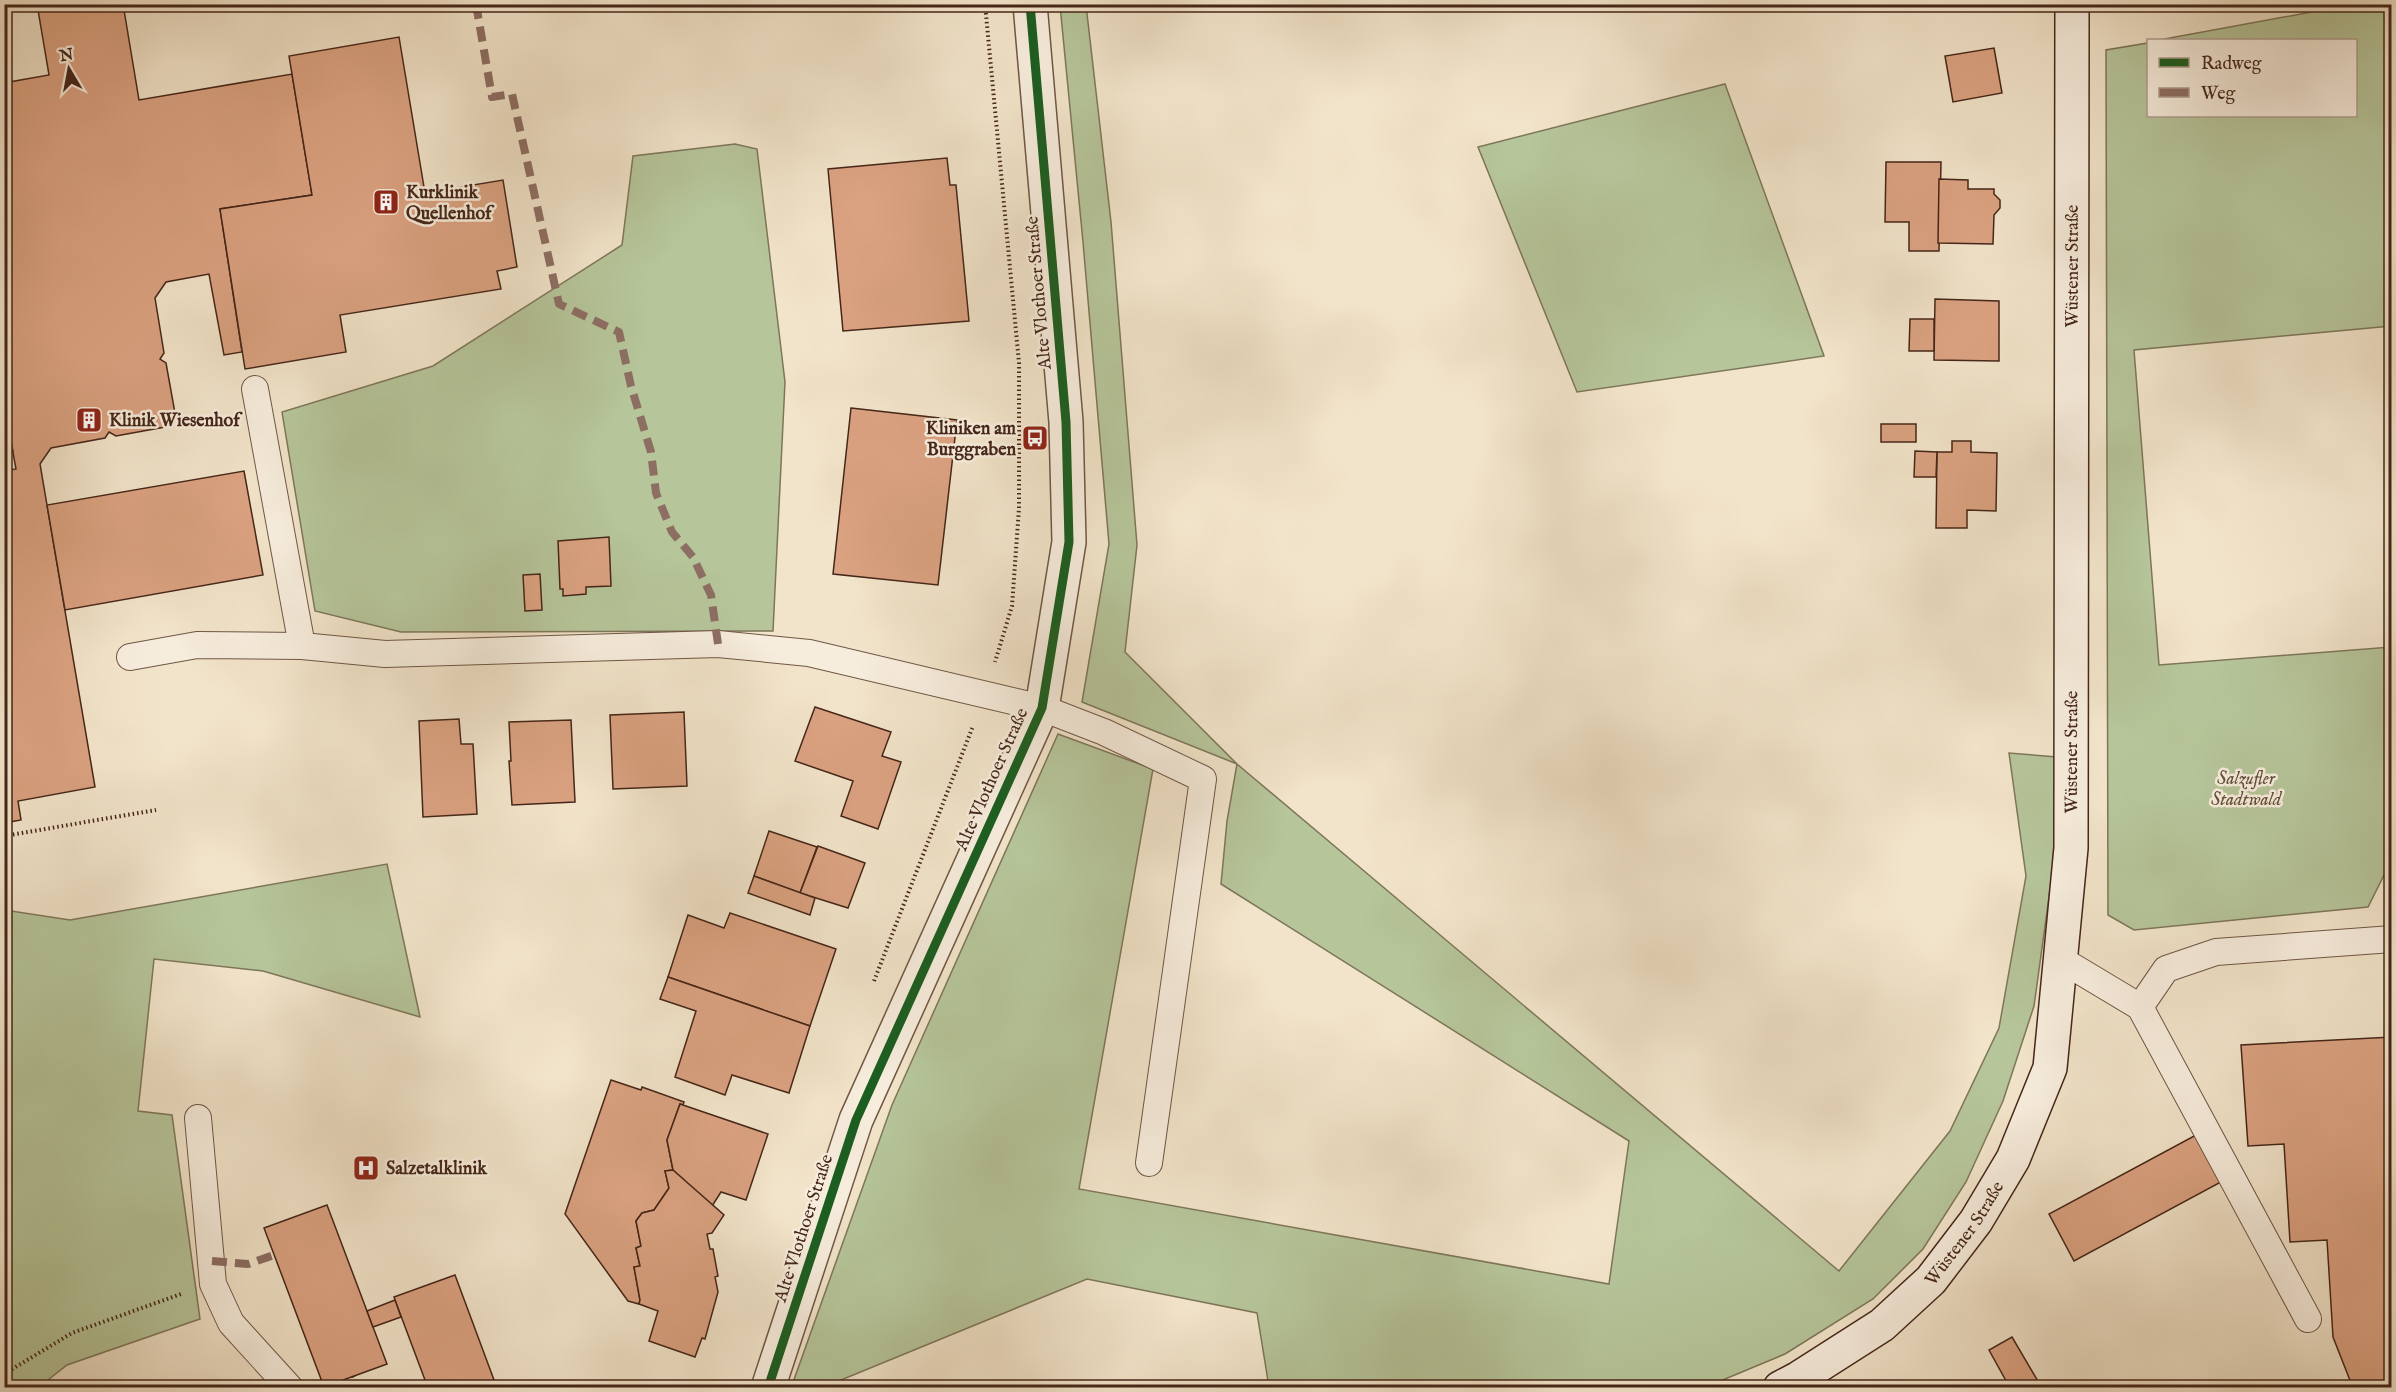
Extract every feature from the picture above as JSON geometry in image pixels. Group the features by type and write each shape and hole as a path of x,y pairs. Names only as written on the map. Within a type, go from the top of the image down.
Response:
{"main road":[{"name":"Alte Vlothoer Straße","path":"768,1388 856,1120 1042,708 1069,531 1066,422 1030,4"},
{"name":"Wüstener Straße","path":"1780,1388 1800,1378 1882,1325 1931,1280 1977,1221 2013,1159 2050,1068 2071,848 2072,4"}],"lane":[{"path":"255,389 302,646"},
{"path":"130,657 197,645 302,646 385,654 718,644 809,653 1042,708 1104,732 1203,779 1149,1163"},
{"path":"2140,1007 2166,969 2216,952 2391,939"},
{"path":"2060,959 2140,1007 2308,1320"},
{"path":"198,1118 213,1284 231,1323 290,1388"}],"path":[{"path":"873,982 986,694 1012,606 1018,508 1019,363 985,4"},
{"path":"4,836 156,810"},
{"path":"4,1374 72,1333 213,1284"},
{"path":"353,1376 358,1388"}],"green space":[{"path":"1060,5 1086,5 1111,222 1137,545 1125,652 1237,764 1082,702 1109,544"},
{"name":"Salzufler Stadtwald","path":"2350,5 2391,5 2391,326 2134,350 2159,665 2391,647 2391,861 2368,907 2134,930 2108,915 2106,50 2147,43 2147,117 2357,117 2357,39 2164,39"},
{"path":"1725,84 1824,356 1577,392 1478,147"},
{"path":"735,144 757,149 785,382 773,631 401,632 315,611 282,412 433,366 622,245 633,156"},
{"path":"1058,734 1153,769 1079,1189 1609,1284 1629,1141 1221,884 1227,821 1237,764 1839,1271 1950,1131 1999,1028 2026,876 2009,753 2057,757 2053,868 2034,1006 2003,1101 1966,1182 1923,1249 1873,1299 1785,1354 1706,1387 1269,1387 1257,1313 1087,1279 824,1387 791,1388 892,1105"},
{"path":"387,864 420,1017 263,971 154,959 138,1111 172,1115 200,1319 67,1365 39,1387 5,1387 5,910 70,920"}],"building":[{"name":"Klinik Wiesenhof","path":"37,4 123,4 139,100 292,74 312,195 220,209 242,352 224,355 209,274 166,282 155,298 164,353 160,359 166,363 175,413 165,427 116,436 109,432 105,438 51,448 40,464 95,787 18,801 21,820 4,823 4,471 16,469 4,404 4,83 49,75"},
{"name":"Kurklinik Quellenhof","path":"399,37 425,193 503,180 517,267 497,271 501,289 340,315 346,352 245,369 220,209 312,195 289,56"},
{"path":"1994,48 2002,93 1953,102 1945,56"},
{"path":"947,158 950,185 956,185 969,321 843,331 828,169"},
{"path":"1886,162 1941,162 1939,251 1909,251 1909,222 1885,222"},
{"path":"1939,179 1968,180 1968,189 1994,189 1994,194 2000,200 2000,208 1994,215 1993,244 1938,243"},
{"path":"1935,299 1999,301 1999,361 1934,360"},
{"path":"1910,319 1934,319 1934,351 1909,351"},
{"path":"851,408 957,420 938,585 833,574"},
{"path":"1881,424 1916,424 1916,442 1881,442"},
{"path":"9,431 13,452 4,454 4,432"},
{"path":"1952,441 1971,441 1971,452 1997,453 1996,511 1967,510 1967,528 1936,528 1937,452 1952,452"},
{"path":"1915,451 1937,452 1936,477 1914,477"},
{"path":"244,471 263,575 65,610 47,505"},
{"path":"609,537 611,586 586,587 586,594 563,596 563,589 560,589 558,541"},
{"path":"540,574 542,610 525,611 523,575"},
{"path":"815,707 891,732 882,756 901,762 878,829 841,816 853,781 795,761"},
{"path":"684,712 687,786 613,789 610,715"},
{"path":"459,719 461,744 473,744 477,814 423,817 419,721"},
{"path":"571,720 575,802 512,805 509,722"},
{"path":"769,831 817,847 800,893 754,876"},
{"path":"818,846 865,863 848,908 800,893"},
{"path":"754,876 815,898 810,915 748,893"},
{"path":"730,913 836,949 810,1026 668,977 688,915 724,928"},
{"path":"668,977 810,1026 789,1093 732,1075 725,1095 675,1077 696,1011 660,999"},
{"path":"2392,1037 2392,1388 2353,1388 2333,1337 2327,1240 2290,1242 2284,1144 2248,1146 2241,1045"},
{"path":"611,1080 641,1090 642,1087 684,1102 683,1105 680,1104 667,1140 673,1170 665,1171 669,1188 654,1210 642,1213 636,1221 641,1246 636,1248 640,1266 634,1267 639,1304 628,1301 565,1214"},
{"path":"680,1104 768,1134 746,1200 721,1192 712,1206 673,1170 667,1140"},
{"path":"2196,1135 2221,1182 2074,1261 2049,1214"},
{"path":"673,1170 724,1215 712,1233 707,1234 710,1249 713,1249 718,1276 715,1277 718,1292 705,1339 702,1338 695,1357 649,1341 658,1311 639,1304 634,1267 640,1266 636,1248 641,1246 636,1221 642,1213 654,1210 669,1188 665,1171"},
{"path":"327,1205 387,1364 324,1387 264,1228"},
{"path":"455,1275 497,1388 428,1388 395,1300 394,1297"},
{"path":"395,1300 401,1317 373,1327 367,1311"},
{"path":"2012,1337 2042,1388 2010,1388 1989,1350"}],"marked path":[{"path":"476,4 492,97 512,94 559,304 619,332 631,386 651,452 656,493 672,532 693,557 711,595 718,644"},
{"path":"212,1261 248,1264 274,1255"}],"cycle path":[{"path":"768,1388 856,1120 1042,708 1069,542 1066,422 1030,4"}],"place":[{"name":"Kurklinik Quellenhof","path":"386,202"},
{"name":"Klinik Wiesenhof","path":"89,420"},
{"name":"Kliniken am Burggraben","path":"1035,438"},
{"name":"Salzetalklinik","path":"366,1168"}]}
